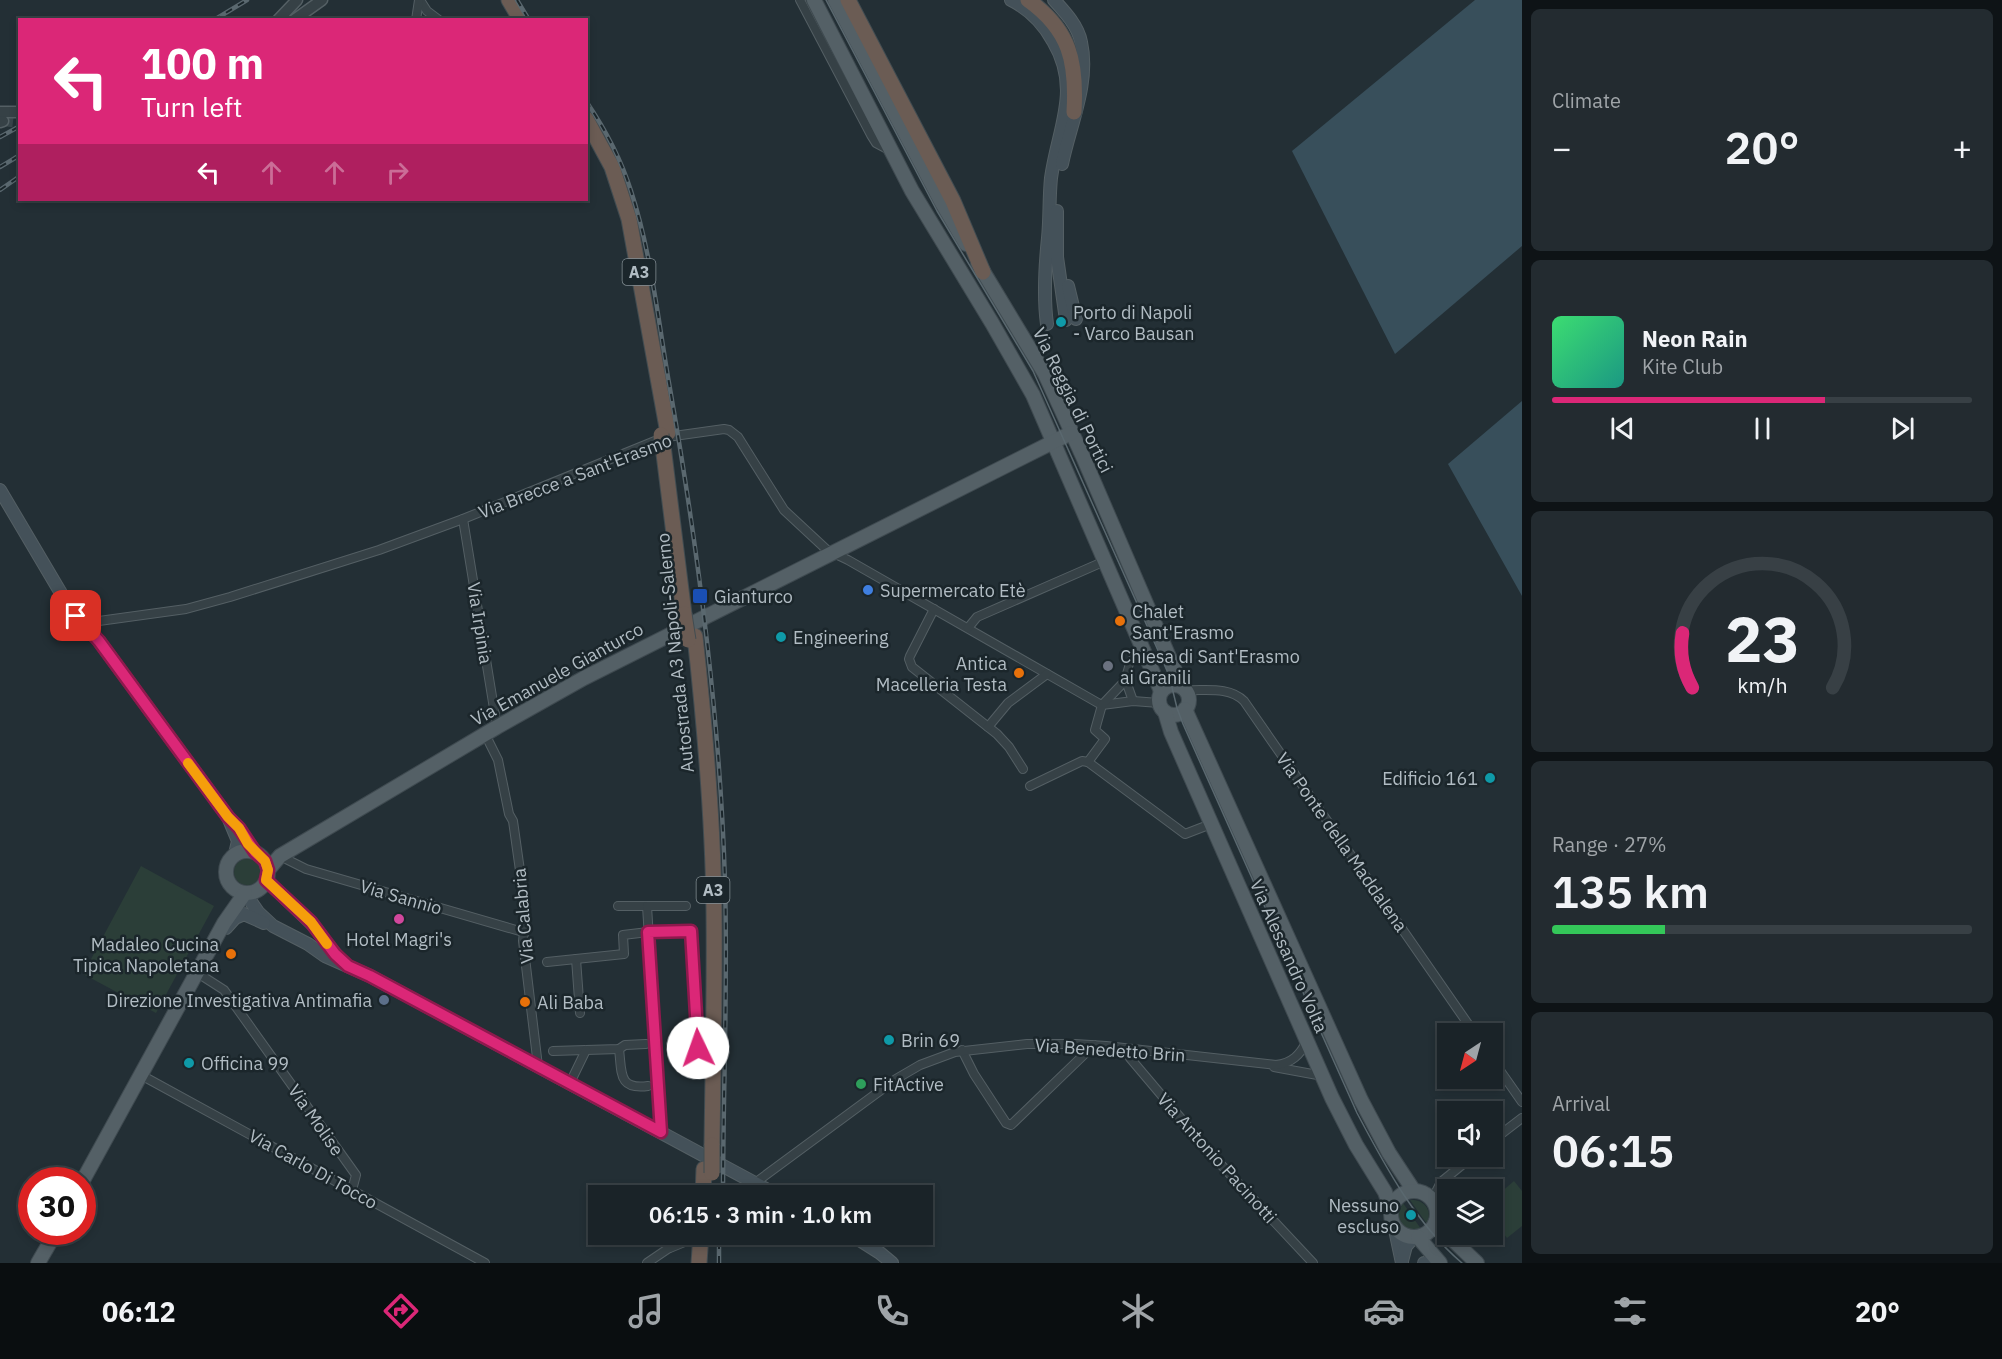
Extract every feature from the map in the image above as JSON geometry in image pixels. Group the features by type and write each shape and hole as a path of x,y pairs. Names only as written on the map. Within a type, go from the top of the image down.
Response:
{"highway":[{"path":"501,0 512,18"},
{"path":"509,0 520,18"},
{"path":"848,0 947,189 984,272"},
{"path":"1019,1 1040,9 1052,21 1068,48 1075,70 1074,112"},
{"name":"Autostrada A3 Napoli-Salerno","path":"588,123 612,167 629,219 665,440 706,753 713,868 714,982 708,1171 710,1185"},
{"name":"Autostrada A3 Napoli-Salerno","path":"588,137 606,170 622,220 665,440"},
{"name":"Autostrada A3 Napoli-Salerno","path":"705,1185 708,1171"},
{"path":"699,1263 701,1245"},
{"path":"704,1245 709,1263"}],"main road":[{"name":"Via Reggia di Portici","path":"814,0 891,151 932,225 1023,376 1143,646 1162,702"},
{"name":"Via Reggia di Portici","path":"835,0 954,224 1044,374 1184,689"},
{"path":"1052,239 1057,257 1056,290 1050,323 1045,290 1045,254 1052,239 1060,176 1083,81 1084,65 1081,40 1069,17 1054,0"},
{"path":"1019,1 1049,33 1067,72 1068,95 1051,178 1052,239 1071,319 1056,290"},
{"name":"Via Emanuele Gianturco","path":"263,865 584,678 1071,433"},
{"path":"0,490 68,605 87,627 228,817 239,828 263,865 306,921 308,930 305,934 299,936 289,934"},
{"path":"1172,684 1184,689 1189,698 1185,709 1175,715 1162,702 1172,684"},
{"name":"Via Alessandro Volta","path":"1162,702 1171,732 1307,1041 1343,1120 1385,1192 1392,1209"},
{"name":"Via Alessandro Volta","path":"1185,709 1360,1100 1389,1153 1414,1191"},
{"path":"228,817 238,842 235,854"},
{"path":"245,851 263,865 258,890 245,893 236,890 226,877 226,867 230,858 235,854 245,851"},
{"path":"224,923 229,883"},
{"path":"90,1167 196,972 224,923 245,893"},
{"path":"245,893 258,912 273,926"},
{"path":"299,912 348,966"},
{"path":"212,946 229,924 240,915 248,915 289,934 325,956 370,976 759,1185"},
{"path":"1414,1191 1423,1192 1432,1200 1437,1211 1436,1223 1426,1234 1416,1237 1406,1246 1402,1263 1391,1214 1392,1209 1400,1196 1414,1191"},
{"path":"1436,1223 1477,1263"},
{"path":"1394,1225 1402,1234 1416,1237 1439,1263"},
{"path":"38,1263 48,1245"},
{"path":"868,1245 892,1263"},
{"path":"1424,1263 1439,1263"}],"street":[{"path":"280,18 297,0"},
{"path":"297,18 322,0"},
{"path":"416,18 419,0"},
{"path":"419,0 427,11 436,18"},
{"path":"801,0 870,135 876,143 891,151"},
{"path":"1,118 18,112"},
{"name":"Via Brecce a Sant'Erasmo","path":"87,627 99,621 186,609 230,597 379,550 463,519 667,437 724,429 738,437 783,510 827,550 1102,705"},
{"name":"Via Irpinia","path":"463,519 491,731"},
{"path":"968,628 977,617 1105,561"},
{"path":"934,609 910,656 909,664 1002,739 1023,768"},
{"path":"1089,762 1106,740 1095,730 1102,705 1124,682 1130,662 1143,646"},
{"path":"988,727 1005,706 1047,674"},
{"path":"1124,682 1127,684 1133,701"},
{"name":"Via Ponte della Maddalena","path":"1184,689 1227,692 1244,701 1467,1023"},
{"path":"1102,705 1133,701 1162,702"},
{"name":"Via Calabria","path":"491,731 509,814 513,821 526,913 523,933 538,1066"},
{"path":"1030,786 1082,761 1089,762 1186,834 1211,824"},
{"name":"Via Sannio","path":"280,856 306,869 523,933"},
{"path":"618,906 686,906"},
{"path":"646,906 661,1132"},
{"path":"547,962 624,954 622,935 691,931 698,1048"},
{"path":"576,959 580,1013"},
{"name":"Via Molise","path":"196,972 224,990 245,1019 356,1175 352,1190"},
{"name":"Via Benedetto Brin","path":"1268,1065 1292,1061 1301,1053 1307,1041"},
{"path":"552,1052 619,1049 626,1045 646,1044"},
{"name":"Via Benedetto Brin","path":"755,1183 896,1079 931,1060 962,1050 1028,1044 1094,1045 1268,1065 1323,1076"},
{"path":"962,1050 1006,1123 1011,1125 1094,1045"},
{"path":"619,1049 622,1075 627,1084 634,1088 648,1086"},
{"name":"Via Antonio Pacinotti","path":"1129,1049 1130,1058 1182,1119 1254,1202 1313,1263"},
{"path":"570,1083 586,1050"},
{"name":"Via Carlo Di Tocco","path":"141,1075 484,1263"},
{"path":"1503,1075 1522,1102"},
{"path":"1503,1133 1522,1118"},
{"path":"1432,1200 1441,1182 1459,1167"},
{"path":"751,1185 755,1183"},
{"path":"647,1263 677,1245"}],"green space":[{"path":"247,859 256,863 260,872 256,881 247,885 238,881 234,872 238,863"},
{"path":"141,866 214,906 156,1013 83,974"},
{"path":"1514,1181 1522,1191 1522,1226 1507,1238 1503,1233 1503,1190"},
{"path":"1410,1200 1419,1201 1426,1206 1429,1214 1427,1224"},
{"path":"1403,1203 1421,1229 1408,1230 1400,1223 1398,1213"}],"water":[{"path":"1475,0 1522,0 1522,246 1395,354 1292,151"},
{"path":"1522,401 1522,596 1448,464"}],"tunnel":[{"path":"3,121 18,123"}],"tram line":[{"path":"826,0 937,211 1033,371 1169,675 1183,724 1357,1113 1390,1173 1416,1212 1445,1248 1462,1263"}],"railway":[{"path":"217,18 247,0"},
{"path":"517,0 528,18"},
{"path":"588,104 606,133 622,167 644,238 680,445 706,631 718,756 725,882 723,1185"},
{"path":"0,137 18,127"},
{"path":"0,167 18,156"},
{"path":"0,190 18,177"},
{"path":"719,1245 719,1263"}],"slow traffic":[{"path":"188,763 228,817 239,828 248,844 265,861 268,870 266,880 311,922 327,944"}],"place":[{"name":"Porto di Napoli - Varco Bausan","path":"1061,322"},
{"name":"Supermercato Etè","path":"868,590"},
{"name":"Gianturco","path":"700,596"},
{"name":"Chalet Sant'Erasmo","path":"1120,621"},
{"name":"Engineering","path":"781,637"},
{"name":"Chiesa di Sant'Erasmo ai Granili","path":"1108,666"},
{"name":"Antica Macelleria Testa","path":"1019,673"},
{"name":"Edificio 161","path":"1490,778"},
{"name":"Hotel Magri's","path":"399,919"},
{"name":"Madaleo Cucina Tipica Napoletana","path":"231,954"},
{"name":"Direzione Investigativa Antimafia","path":"384,1000"},
{"name":"Ali Baba","path":"525,1002"},
{"name":"Brin 69","path":"889,1040"},
{"name":"Officina 99","path":"189,1063"},
{"name":"FitActive","path":"861,1084"},
{"name":"Nessuno escluso","path":"1411,1215"}],"route":[{"path":"76,616 93,633 228,817 239,828 248,844 263,858 268,873 266,880 311,922 332,950 348,966 661,1132 648,932 691,931 698,1048"}]}
